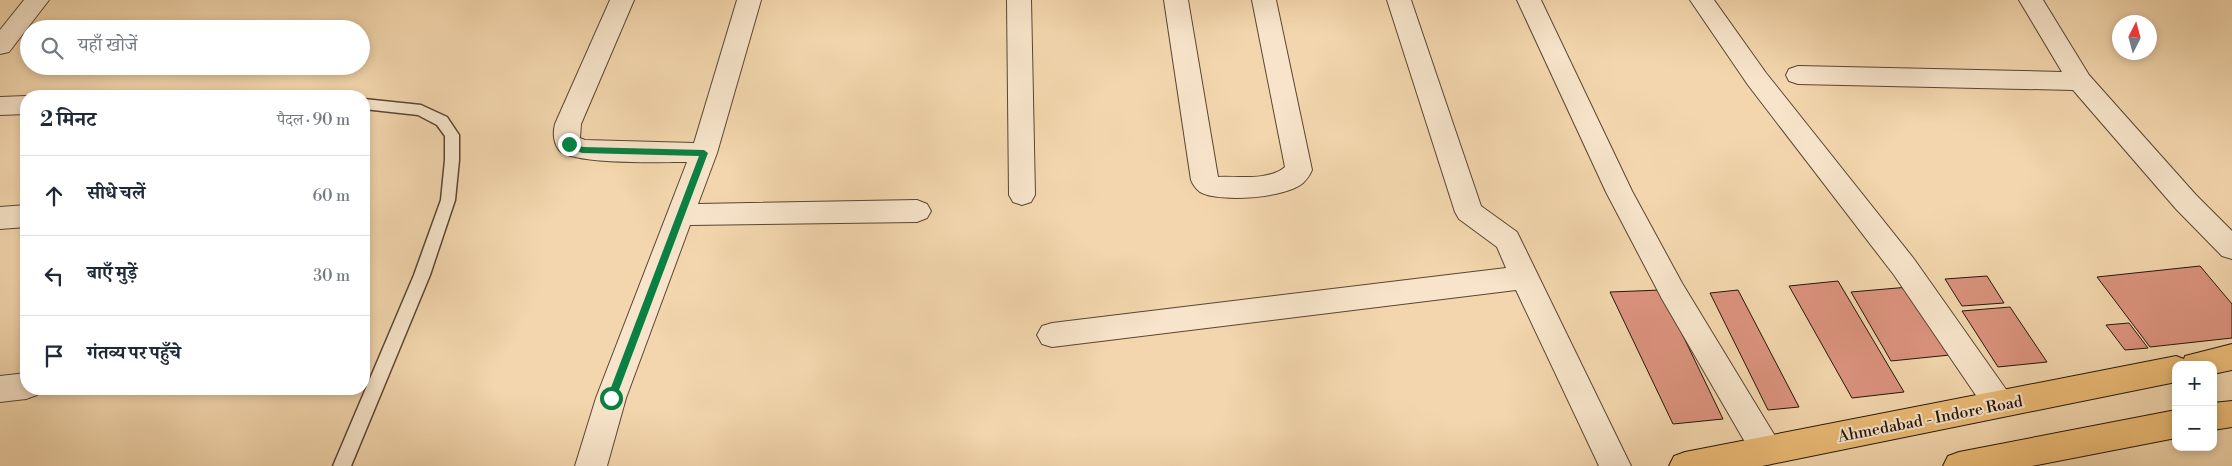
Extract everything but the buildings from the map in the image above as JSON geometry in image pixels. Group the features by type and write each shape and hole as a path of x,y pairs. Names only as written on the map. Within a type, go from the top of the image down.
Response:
{"highway":[{"path":"2217,361 2232,358"},
{"name":"Ahmedabad - Indore Road","path":"1684,466 1768,451 2172,370"},
{"path":"2217,416 2232,414"},
{"path":"1959,466 2172,425"}],"street":[{"path":"21,20 37,0"},
{"path":"622,0 568,124 566,133 569,144 582,150 704,153"},
{"path":"591,466 611,398 704,153 749,0"},
{"path":"1019,0 1022,195"},
{"path":"1176,0 1204,180 1210,185 1217,187 1283,183 1295,177 1300,170 1264,0"},
{"path":"1399,0 1469,212 1507,240 1615,466"},
{"path":"1529,0 1619,192 1672,291 1768,451"},
{"path":"1702,0 1758,79 1904,267 1999,404"},
{"path":"2031,0 2080,82 2186,202 2232,248"},
{"path":"0,46 20,21"},
{"path":"1798,75 2080,82"},
{"path":"0,106 20,105"},
{"path":"681,215 916,212"},
{"path":"0,218 20,216"},
{"path":"1052,335 1526,277"},
{"path":"0,389 20,387"}],"lane":[{"path":"342,466 422,275 448,200 452,160 452,135 442,122 421,110 370,105"}],"route":[{"path":"569,144 582,150 704,153 611,398"}]}
